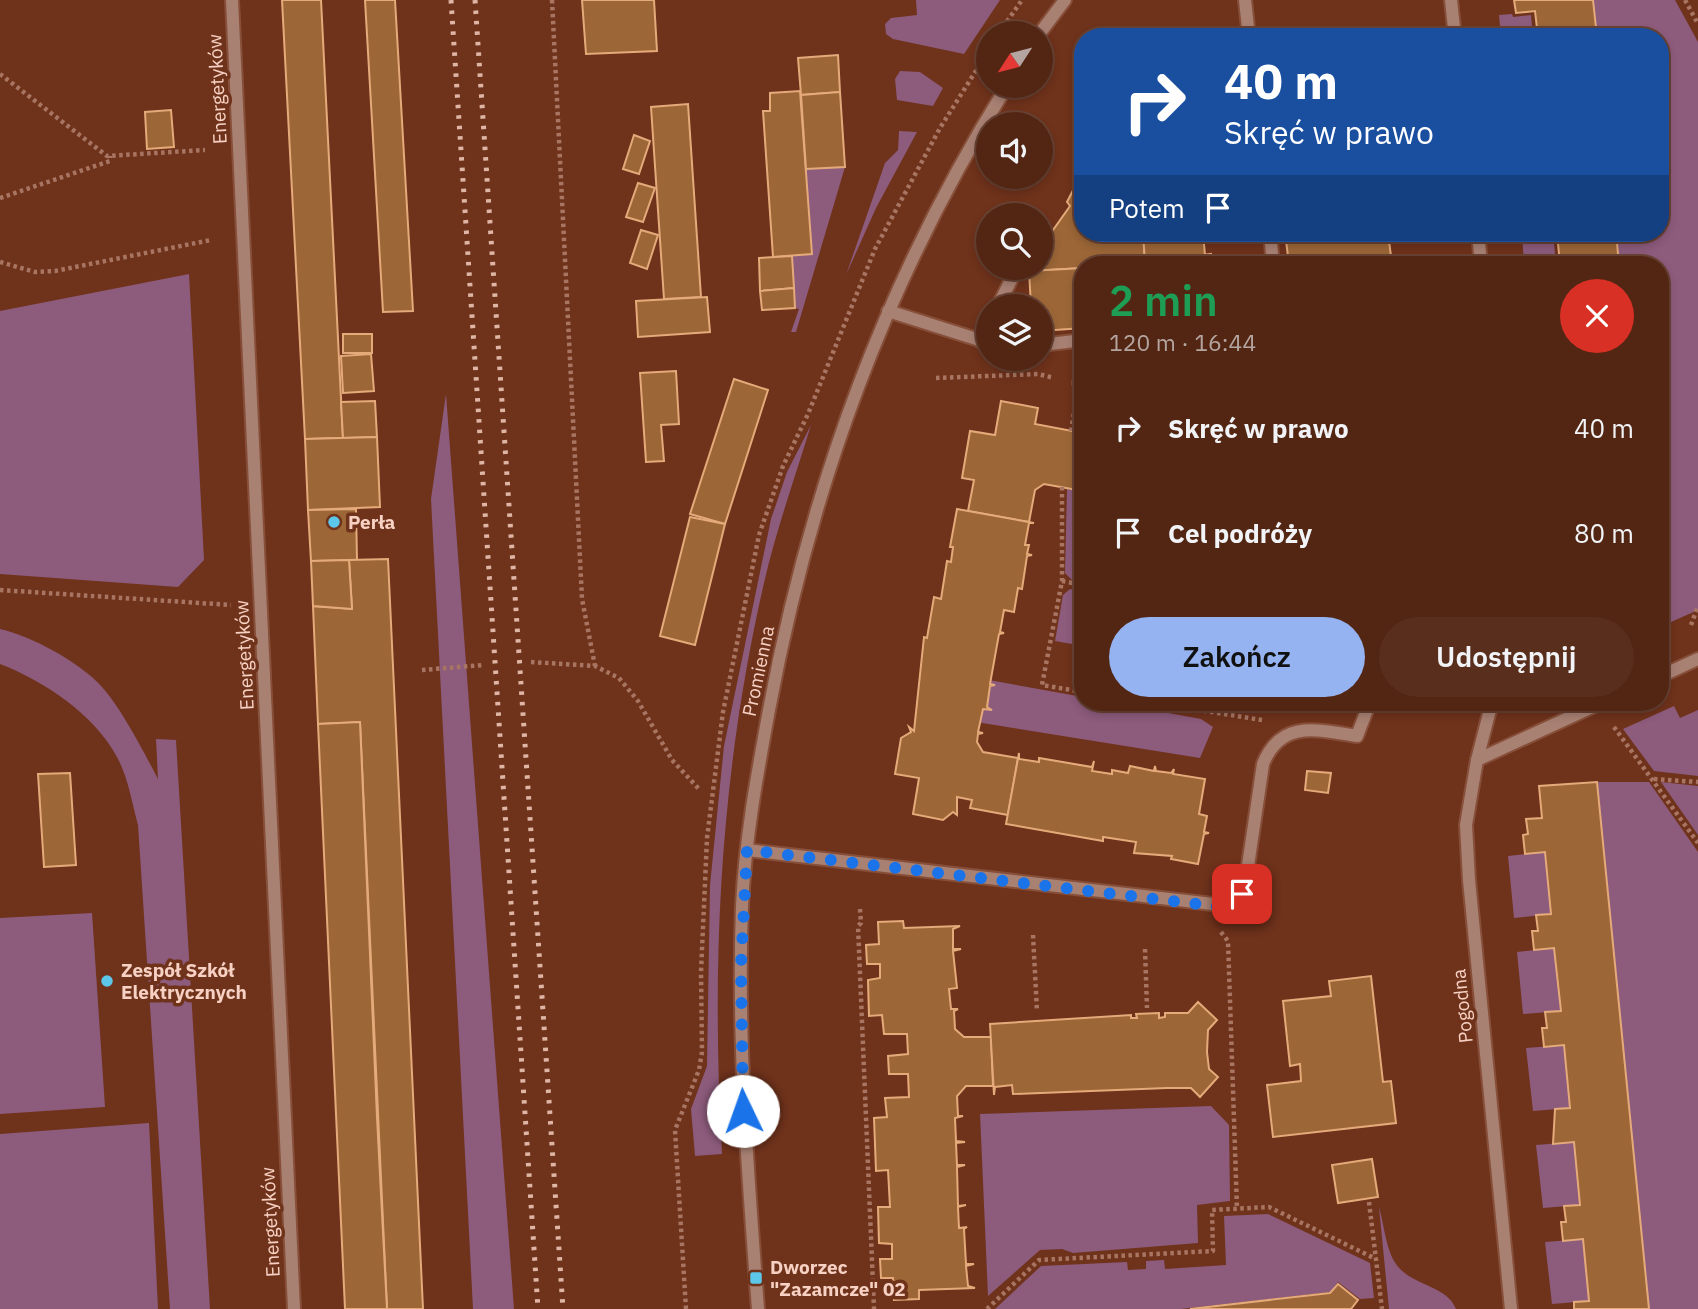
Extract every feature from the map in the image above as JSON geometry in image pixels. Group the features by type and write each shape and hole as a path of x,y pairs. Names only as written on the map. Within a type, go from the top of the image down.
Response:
{"street":[{"name":"Energetyków","path":"232,0 294,1309"},
{"path":"1049,21 1065,0"},
{"path":"1245,0 1247,28"},
{"path":"1451,0 1454,28"},
{"name":"Promienna","path":"758,1309 741,1083 742,904 747,850 774,683 807,544 837,440 888,311 932,215 1000,98"},
{"path":"888,311 976,339"},
{"path":"1053,344 1074,341"},
{"path":"1669,672 1698,659"},
{"path":"747,850 1230,906 1237,902 1245,886 1263,764 1269,748 1287,733 1300,731 1357,736 1367,711"},
{"name":"Pogodna","path":"1490,711 1477,760 1466,825 1469,880 1511,1309"},
{"path":"1477,760 1584,711"}],"path":[{"path":"552,0 582,599 595,666"},
{"path":"1007,21 1021,0"},
{"path":"1685,0 1698,24"},
{"path":"860,282 905,189 976,72"},
{"path":"0,74 110,156 205,150"},
{"path":"0,198 110,161 110,156"},
{"path":"0,262 35,272 55,271 211,240"},
{"path":"936,378 1038,374 1074,381"},
{"path":"1062,487 1062,581 1042,685 1074,690"},
{"path":"1062,581 1074,584"},
{"path":"0,590 231,606"},
{"path":"1691,625 1698,606"},
{"path":"531,662 595,666 619,678 629,688 671,760 699,789"},
{"path":"422,670 483,665"},
{"path":"1205,711 1256,719 1300,731"},
{"path":"1615,727 1698,843"},
{"path":"1653,779 1698,782"},
{"path":"860,909 858,953 874,1309"},
{"path":"1220,931 1228,941 1237,1209"},
{"path":"1033,936 1037,1011"},
{"path":"1145,949 1147,1008"},
{"path":"1369,1202 1382,1309"},
{"path":"987,1309 1039,1260 1213,1251 1212,1210 1269,1207 1376,1259"}],"shaded area":[{"path":"916,0 1000,0 986,21 976,21 976,36 964,54 893,39 886,34 885,24 891,18 917,15"},
{"path":"1593,0 1675,0 1698,42 1698,610 1671,622 1669,256 1618,256 1617,242 1669,242 1669,28 1596,28"},
{"path":"1499,15 1531,15 1532,28 1500,28"},
{"path":"900,71 920,72 943,88 933,106 897,100 895,79"},
{"path":"899,131 917,132 876,208 846,275 885,163 898,150"},
{"path":"845,167 796,332 791,332 799,309 795,308 792,256 811,254 806,169"},
{"path":"1523,242 1554,242 1555,256 1523,256"},
{"path":"189,274 204,560 178,587 0,574 0,311"},
{"path":"446,394 514,1309 473,1309 431,499"},
{"path":"811,425 764,583 737,726 728,796 719,938 722,1154 695,1156 691,1109 707,1066 710,885 724,746 771,519 787,472"},
{"path":"1067,489 1074,490 1074,580 1065,573"},
{"path":"1070,589 1074,590 1074,644 1055,641 1063,595"},
{"path":"0,629 54,651 93,678 117,706 158,779 156,739 176,740 210,1309 170,1309 138,825 127,782 107,741 81,713 34,680 0,664"},
{"path":"978,678 1074,695 1074,711 1157,711 1201,719 1213,727 1200,758 970,721"},
{"path":"1674,706 1680,718 1698,710 1698,776 1654,771 1623,729 1663,711 1669,711"},
{"path":"1597,782 1649,782 1698,852 1698,1309 1649,1309"},
{"path":"1661,782 1698,786 1698,835"},
{"path":"1545,852 1551,914 1514,918 1508,856"},
{"path":"92,913 105,1107 0,1114 0,918"},
{"path":"1554,948 1561,1011 1523,1014 1517,952"},
{"path":"1564,1045 1570,1108 1533,1111 1526,1048"},
{"path":"1211,1106 1229,1125 1230,1201 1197,1205 1198,1243 1073,1253 1062,1249 1040,1250 988,1296 980,1114"},
{"path":"149,1123 158,1309 0,1309 0,1134"},
{"path":"1574,1142 1580,1205 1543,1208 1536,1145"},
{"path":"1379,1207 1396,1264 1410,1277 1445,1295 1456,1309 1389,1309"},
{"path":"1268,1214 1370,1263 1374,1298 1360,1299 1338,1282 1331,1292 1181,1309 995,1309 1041,1266 1127,1262 1128,1270 1146,1269 1146,1261 1164,1260 1165,1269 1226,1265 1224,1216"},
{"path":"1583,1239 1589,1301 1552,1304 1545,1242"}],"building":[{"path":"282,0 321,0 343,438 305,439"},
{"path":"365,0 395,0 413,311 383,312"},
{"path":"582,0 654,0 657,51 586,54"},
{"path":"1514,0 1593,0 1596,28 1537,28 1535,11 1516,13"},
{"path":"838,55 840,92 801,95 798,58"},
{"path":"800,91 812,254 773,257 763,111 770,111 770,93"},
{"path":"840,92 845,167 806,169 801,95"},
{"path":"688,104 701,297 664,299 651,107"},
{"path":"171,110 174,147 147,149 145,112"},
{"path":"634,135 650,141 639,174 623,169"},
{"path":"638,183 655,188 643,222 626,217"},
{"path":"1074,188 1074,242 1144,242 1145,256 1074,256 1074,268 1053,270 1053,230 1070,206 1067,202"},
{"path":"641,230 658,235 647,269 630,263"},
{"path":"1144,242 1204,242 1205,255 1145,256"},
{"path":"1286,242 1389,242 1391,256 1288,256"},
{"path":"1558,242 1617,242 1618,256 1559,256"},
{"path":"792,256 794,288 760,291 759,258"},
{"path":"1074,268 1074,329 1053,330 1053,294 1030,294 1030,280 1053,280 1053,270"},
{"path":"794,288 795,308 762,310 760,291"},
{"path":"707,297 710,332 638,337 636,301"},
{"path":"343,334 372,334 372,353 343,353"},
{"path":"371,354 374,391 343,393 341,356"},
{"path":"676,371 679,424 661,425 664,461 646,462 640,373"},
{"path":"734,379 768,390 725,524 690,514"},
{"path":"375,401 377,437 343,438 341,402"},
{"path":"1001,401 1038,408 1035,424 1074,431 1074,489 1044,484 1035,490 1029,522 968,511 974,480 962,478 970,431 995,435"},
{"path":"377,437 380,507 308,510 305,439"},
{"path":"356,509 357,560 311,561 308,510"},
{"path":"957,509 1034,523 1029,523 1025,545 1029,545 1027,554 1032,555 1027,556 1022,589 1018,588 1014,612 1004,610 1000,632 1004,633 999,634 990,684 995,685 990,686 987,707 992,710 983,709 978,732 983,733 978,734 977,742 983,752 1018,758 1008,815 970,808 972,800 957,797 957,815 953,812 943,820 913,814 919,778 895,774 901,738 911,732 909,727 914,731 924,637 927,638 934,597 941,599 947,561 951,562 953,547 950,547"},
{"path":"690,517 725,524 695,645 660,636"},
{"path":"388,559 423,1309 387,1309 360,722 318,724 313,606 352,609 349,560"},
{"path":"349,560 352,609 313,606 311,561"},
{"path":"360,722 387,1309 345,1309 318,724"},
{"path":"1019,753 1019,759 1039,762 1039,758 1092,767 1094,761 1092,771 1112,774 1112,770 1128,773 1130,766 1154,771 1155,766 1156,771 1171,773 1174,769 1173,774 1205,779 1199,814 1207,816 1204,832 1209,833 1204,834 1198,864 1171,859 1172,856 1134,853 1136,842 1103,837 1103,841 1006,824"},
{"path":"1307,771 1331,773 1328,793 1305,790"},
{"path":"70,773 76,865 44,867 38,774"},
{"path":"1597,782 1649,1309 1574,1309 1574,1302 1589,1301 1583,1239 1563,1241 1561,1222 1566,1222 1564,1206 1580,1205 1574,1142 1553,1144 1555,1109 1570,1108 1564,1045 1544,1047 1542,1028 1547,1028 1545,1012 1561,1011 1554,948 1534,950 1532,931 1538,931 1536,915 1551,914 1545,852 1525,854 1523,835 1528,834 1526,819 1542,818 1539,786"},
{"path":"903,921 904,928 960,926 953,929 953,949 961,949 953,951 957,988 949,989 951,1009 958,1009 954,1011 955,1029 964,1037 991,1037 993,1086 966,1086 957,1096 958,1116 963,1116 955,1118 956,1141 965,1142 956,1143 957,1165 965,1165 957,1167 958,1206 966,1205 958,1207 959,1228 967,1227 964,1229 966,1264 974,1264 966,1266 968,1286 975,1288 919,1290 919,1299 894,1300 893,1278 881,1278 880,1259 892,1259 892,1244 879,1243 878,1207 890,1207 888,1170 876,1171 874,1118 887,1117 885,1098 909,1097 908,1074 889,1074 888,1056 908,1054 907,1034 884,1034 882,1015 869,1016 868,980 880,978 880,964 867,964 866,945 879,944 878,922"},
{"path":"1371,976 1383,1082 1391,1081 1396,1123 1273,1137 1267,1085 1301,1081 1300,1064 1290,1066 1283,1001 1331,996 1329,981"},
{"path":"1198,1002 1217,1020 1208,1030 1207,1052 1209,1069 1218,1077 1200,1097 1191,1088 1013,1094 1012,1085 995,1087 994,1095 990,1024 1131,1015 1131,1018 1137,1018 1136,1014 1159,1013 1159,1018 1165,1017 1165,1013 1188,1013"},
{"path":"1372,1159 1378,1197 1338,1203 1332,1165"},
{"path":"1338,1284 1358,1300 1351,1309 1190,1309 1330,1293"}],"railway":[{"path":"451,0 538,1309"},
{"path":"475,0 563,1309"}],"place":[{"name":"Perła","path":"334,522"},
{"name":"Zespół Szkół Elektrycznych","path":"107,981"},
{"name":"Dworzec \"Zazamcze\" 02","path":"756,1278"}],"route":[{"path":"743,1111 741,965 742,904 747,850 1222,907 1237,902 1242,894"}]}
